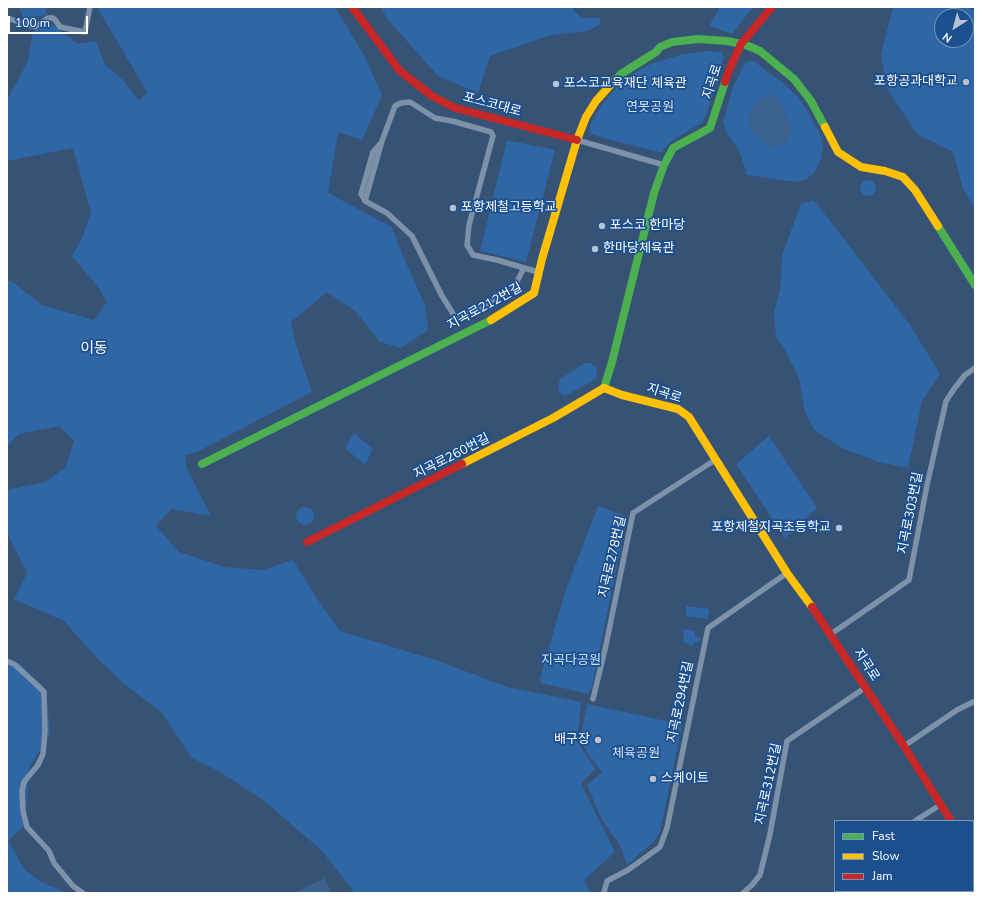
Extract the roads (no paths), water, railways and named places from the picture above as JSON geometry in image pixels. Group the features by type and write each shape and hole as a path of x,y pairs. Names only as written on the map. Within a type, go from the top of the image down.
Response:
{"main road":[{"name":"포스코대로","path":"352,7 388,56 405,76 432,96 455,108 577,140"},
{"name":"지곡로","path":"772,7 741,44 730,68 710,128 673,148 664,165 654,193 612,362 604,388 622,395 678,409 689,417 787,574 794,581 831,634 950,820"},
{"name":"지곡로212번길","path":"202,464 499,316 534,293 538,272 577,140 586,117 596,100 621,74 656,52 662,46 677,41 698,39 727,41 746,45 760,51 794,79 818,113 838,152 861,167 885,171 903,177 915,190 975,285"},
{"name":"지곡로260번길","path":"307,542 553,418 604,388"}],"street":[{"path":"7,18 35,27 48,18 53,18 60,26 85,32 90,7"},
{"path":"524,268 513,289 457,320 442,296 412,236 387,213 365,201 382,141 395,106 401,103 410,102 434,118 446,119 491,132 493,136 469,225 467,245 473,255 497,260 538,272"},
{"name":"포스코대로","path":"577,140 664,165"},
{"name":"지곡로303번길","path":"831,634 909,580 927,485 946,401 965,376 975,368"},
{"name":"지곡로278번길","path":"593,699 606,645 633,513 715,460"},
{"name":"지곡로294번길","path":"604,892 607,881 628,870 660,847 667,828 708,628 787,574"},
{"path":"7,661 14,664 44,692 45,731 43,754 38,765 24,782 22,791 23,811 27,827 49,851 54,862 73,886 83,893"},
{"name":"지곡로312번길","path":"743,893 760,876 770,834 788,741 866,687"},
{"path":"904,746 957,710 975,701"},
{"path":"917,820 940,805"}],"place":[{"name":"포항공과대학교","path":"966,82"},
{"name":"포스코교육재단 체육관","path":"556,84"},
{"name":"포항제철고등학교","path":"453,208"},
{"name":"포스코 한마당","path":"602,226"},
{"name":"한마당체육관","path":"595,249"},
{"name":"포항제철지곡초등학교","path":"839,528"},
{"name":"배구장","path":"598,740"},
{"name":"스케이트","path":"653,779"}],"district":[{"name":"이동","path":"94,349"}],"park label":[{"name":"연못공원","path":"650,108"},
{"name":"지곡다공원","path":"571,661"},
{"name":"체육공원","path":"636,754"}]}
